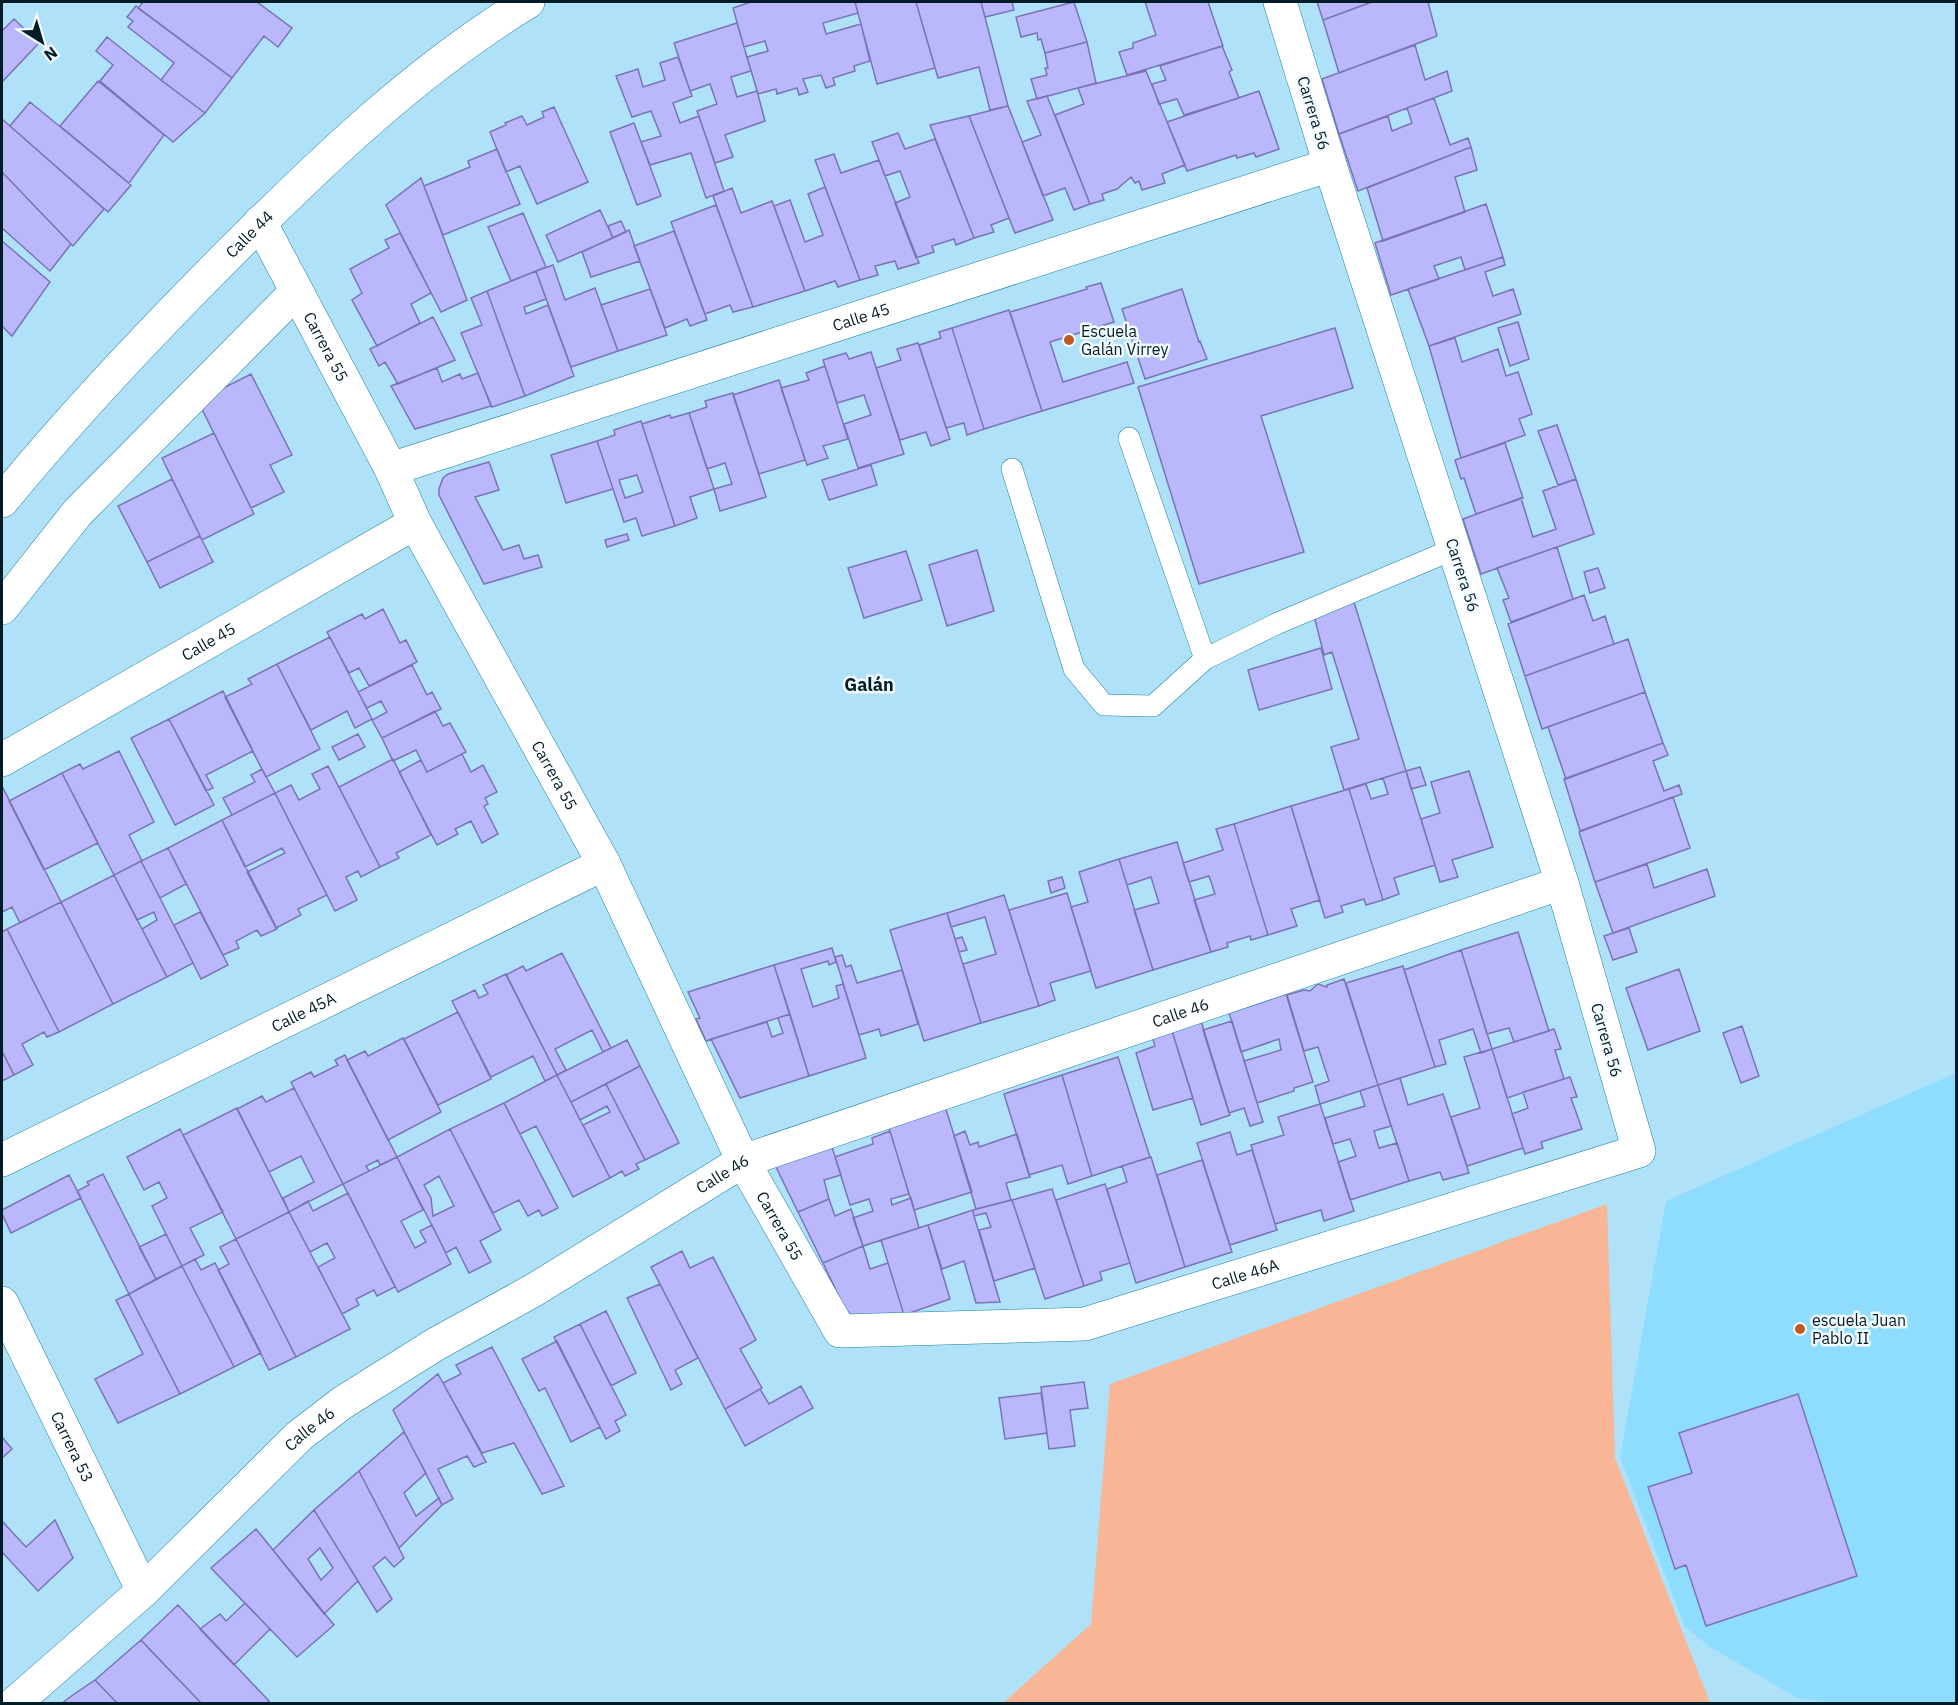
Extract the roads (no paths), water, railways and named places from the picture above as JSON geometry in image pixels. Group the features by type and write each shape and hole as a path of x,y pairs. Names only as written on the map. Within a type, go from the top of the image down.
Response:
{"street":[{"name":"Calle 44","path":"2,501 115,371 260,222 338,148 397,96 460,48 528,2"},
{"name":"Carrera 56","path":"1280,2 1330,165 1562,883 1639,1151"},
{"name":"Calle 45","path":"392,469 1330,165"},
{"name":"Carrera 55","path":"260,222 392,469 415,523 604,864 742,1161 840,1331"},
{"path":"2,608 78,512 296,292"},
{"name":"Calle 45","path":"2,760 415,523"},
{"name":"Calle 45A","path":"2,1160 604,864"},
{"name":"Calle 46","path":"14,1704 143,1592 299,1436 342,1403 436,1344 534,1290 742,1161 1562,883"},
{"name":"Calle 46A","path":"840,1331 1085,1324 1639,1151"},
{"name":"Carrera 53","path":"2,1303 143,1592"}],"lane":[{"path":"1129,438 1206,659"},
{"path":"1012,469 1074,669 1104,705 1153,705 1206,659 1276,624 1454,549"}],"place":[{"name":"Escuela Galán Virrey","path":"1069,340"},
{"name":"escuela Juan Pablo II","path":"1800,1329"}],"district":[{"name":"Galán","path":"869,684"}]}
